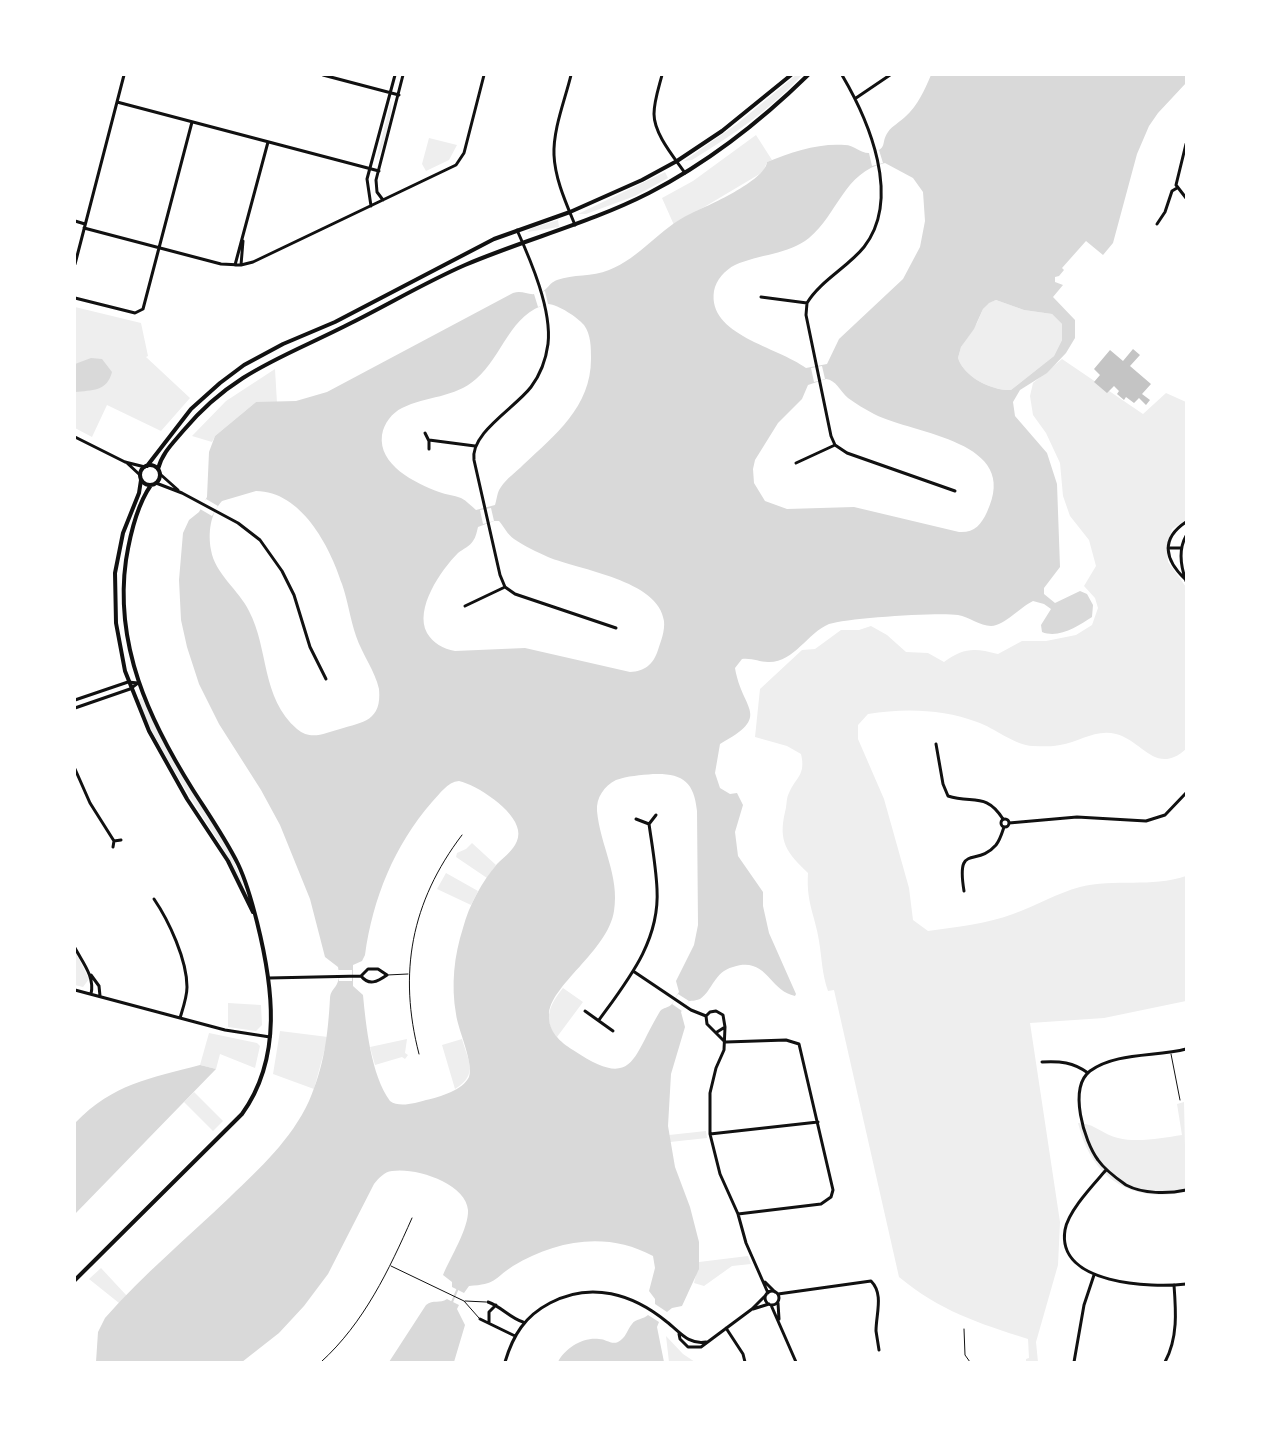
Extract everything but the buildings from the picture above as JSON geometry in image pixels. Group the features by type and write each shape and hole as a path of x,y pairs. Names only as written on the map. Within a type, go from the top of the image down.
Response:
{"street":[{"path":"75,264 124,75"},
{"path":"323,75 399,95"},
{"path":"371,206 367,185 370,168 395,75"},
{"path":"383,200 376,188 403,75"},
{"path":"75,221 85,226 159,248 221,264 242,265 259,259 458,163 464,153 484,75"},
{"path":"571,75 554,142 554,154 556,169 575,225"},
{"path":"662,75 654,111 654,120 685,173"},
{"path":"256,919 228,861 187,799 158,748 128,682 117,636 115,574 123,533 139,494 140,477 146,466 178,424 210,390 244,365 296,338 335,322 494,239 517,229 570,212 624,189 677,161 722,131 791,75"},
{"path":"75,1280 235,1123 247,1107 259,1084 265,1066 270,1037 269,978 248,886 233,854 182,772 153,718 138,683 126,635 124,585 132,532 145,495 159,472 168,448 219,394 259,367 445,274 625,205 685,173 760,120 808,75"},
{"path":"842,75 856,98 866,120 878,164 882,199 880,213 872,234 864,247 807,303 806,315 831,436 835,445 847,453 955,491"},
{"path":"856,98 890,75"},
{"path":"117,102 379,171"},
{"path":"75,298 130,312 140,312 144,306 192,122"},
{"path":"235,265 268,142"},
{"path":"1186,144 1176,180 1177,188 1186,198"},
{"path":"1156,224 1165,212 1172,191 1177,188"},
{"path":"517,229 540,292 548,343 540,372 527,391 481,436 475,446 474,460 500,575 505,587 515,594 616,628"},
{"path":"242,265 243,238"},
{"path":"761,297 807,303"},
{"path":"296,338 300,348"},
{"path":"425,433 429,440 429,449"},
{"path":"75,438 125,462 153,466 182,493"},
{"path":"429,440 475,446"},
{"path":"796,463 835,445"},
{"path":"125,462 145,484 153,484 182,493 250,531 260,540 274,559 294,595 310,647 326,679"},
{"path":"1185,580 1170,561 1168,548 1175,530 1186,522"},
{"path":"1185,580 1181,548 1186,536"},
{"path":"1168,548 1181,548"},
{"path":"464,606 505,587"},
{"path":"75,700 128,682 138,683"},
{"path":"75,708 130,689 138,683"},
{"path":"936,744 943,784 948,796 984,801 995,807 1003,819 1009,822 1077,817 1146,821 1165,815 1186,793"},
{"path":"75,769 90,803 114,841 113,848"},
{"path":"599,1020 649,944 657,906 658,888 649,824 656,816"},
{"path":"636,819 649,824"},
{"path":"1003,819 1001,824 1004,827"},
{"path":"964,891 961,874 964,862 967,858 988,851 995,846 1004,827 1009,822"},
{"path":"114,841 121,840"},
{"path":"154,899 172,930 186,978 186,991 180,1018"},
{"path":"75,948 90,975 99,986 100,996"},
{"path":"360,976 368,969 374,968 387,975"},
{"path":"633,971 691,1010 706,1016"},
{"path":"90,975 93,985 91,994"},
{"path":"269,978 360,976 366,981 375,982 387,975"},
{"path":"75,990 236,1032 270,1037"},
{"path":"585,1011 613,1031"},
{"path":"706,1016 712,1011 720,1012 723,1015 725,1027 726,1042 716,1068 710,1093 710,1134 720,1174 738,1214 746,1243 763,1280 767,1294 766,1299 779,1320 796,1362"},
{"path":"706,1016 707,1024 726,1042 786,1040 799,1044 832,1180 833,1190 831,1197 821,1204 738,1214"},
{"path":"717,1032 725,1027"},
{"path":"1186,1049 1171,1053 1108,1061 1088,1073 1080,1089 1079,1108 1090,1143 1097,1158 1106,1170 1128,1185 1154,1192 1186,1190"},
{"path":"1042,1062 1064,1061 1078,1066 1088,1073"},
{"path":"710,1134 818,1122"},
{"path":"1106,1170 1070,1217 1065,1230 1066,1244 1071,1255 1079,1265 1094,1275 1116,1281 1148,1286 1186,1284"},
{"path":"1074,1362 1084,1306 1094,1275"},
{"path":"763,1280 777,1294 779,1320"},
{"path":"679,1334 683,1344 691,1348 702,1347 706,1342 752,1309 767,1294 786,1294 871,1281 876,1286 878,1295 876,1332 879,1350"},
{"path":"1166,1362 1174,1336 1176,1318 1174,1285"},
{"path":"505,1362 515,1336 523,1322 538,1309 554,1300 587,1291 615,1293 647,1308 667,1321 679,1334 696,1343 706,1342"},
{"path":"752,1309 770,1305 786,1294"},
{"path":"488,1302 496,1305 510,1317 523,1322"},
{"path":"489,1323 489,1312 496,1305"},
{"path":"480,1319 515,1336"},
{"path":"726,1328 743,1354 745,1362"}],"lane":[{"path":"419,1054 412,1023 408,974 414,935 425,900 444,860 462,835"},
{"path":"387,975 408,974"},
{"path":"1171,1053 1180,1100"},
{"path":"321,1362 357,1321 390,1266 412,1218"},
{"path":"390,1266 460,1298 480,1319"},
{"path":"464,1301 488,1302"},
{"path":"964,1329 965,1355 970,1362"}],"shaded area":[{"path":"796,75 802,75 777,100 750,121 692,160 684,161 737,124"},
{"path":"931,75 1186,75 1186,83 1158,113 1149,126 1137,154 1113,243 1103,255 1086,241 1062,268 1064,270 1059,276 1055,277 1055,282 1063,285 1053,297 1075,320 1075,338 1066,353 1047,373 1020,390 1013,402 1015,416 1047,453 1057,484 1060,567 1044,588 1044,594 1055,603 1080,591 1087,594 1093,605 1092,617 1075,628 1062,633 1048,634 1042,632 1041,625 1051,609 1044,604 1033,601 1002,623 991,626 983,625 962,616 948,614 893,616 839,622 821,628 785,658 768,662 742,659 735,668 750,711 750,719 746,726 720,744 715,773 720,788 730,794 737,793 743,805 735,832 738,856 763,892 763,906 769,933 796,994 795,996 786,993 761,970 753,966 744,965 727,969 704,995 699,999 689,1001 681,1012 685,1027 671,1074 668,1126 675,1167 690,1207 699,1242 699,1269 682,1306 672,1308 667,1312 655,1304 655,1299 649,1291 655,1268 653,1256 636,1248 600,1241 564,1245 547,1250 529,1257 490,1282 469,1286 464,1293 452,1287 452,1282 443,1275 466,1225 468,1210 465,1200 459,1192 438,1179 426,1174 402,1170 384,1174 374,1184 328,1274 304,1306 279,1333 242,1362 96,1362 98,1332 105,1318 150,1271 274,1153 302,1115 314,1088 322,1063 330,998 339,979 338,967 325,957 310,899 280,825 261,790 219,724 199,684 187,647 181,620 179,580 183,533 189,520 199,512 207,497 209,452 215,436 256,402 296,401 327,392 513,293 539,293 557,280 603,272 620,265 679,220 746,185 757,177 767,162 825,145 848,145 867,153 880,150 888,132 914,108","holes":["885,163 913,178 923,192 925,221 920,247 903,279 839,339 827,364 806,368 794,360 747,338 721,319 715,306 715,287 722,276 735,265 792,248 809,238 860,175 871,168","996,300 1024,310 1052,314 1062,324 1062,340 1054,356 1011,390 996,388 980,382 966,371 958,358 961,347 974,329 983,309 989,303","548,304 562,309 584,325 590,341 591,359 585,392 578,406 559,431 503,484 495,505 476,510 461,498 419,484 400,471 392,464 382,446 383,431 389,419 402,408 459,390 476,379 485,370 508,336 525,316 535,309","826,379 835,384 848,398 874,414 937,435 959,444 977,455 990,469 994,488 987,512 982,521 973,530 959,532 854,507 787,509 765,501 754,483 753,469 755,460 778,423 802,399 808,385","256,491 272,493 287,500 300,510 311,523 330,553 337,569 356,636 377,682 379,700 374,714 369,718 363,722 323,734 308,735 302,733 285,717 271,688 260,641 249,611 213,559 210,530 212,518 222,501","499,521 512,537 531,549 562,562 616,578 648,596 659,607 664,621 661,640 651,663 644,669 630,672 525,648 455,651 435,643 429,637 424,623 424,613 431,590 451,560 472,543 478,527","653,774 672,775 685,781 693,792 697,811 698,925 694,945 676,981 679,992 673,1002 660,1011 629,1064 620,1068 608,1068 593,1062 573,1050 556,1036 550,1026 549,1015 558,992 591,954 609,926 614,911 614,885 599,824 597,806 599,797 604,789 616,780","459,781 467,783 485,793 503,807 515,822 518,838 513,848 491,871 481,886 469,911 457,949 454,971 454,1003 469,1064 469,1077 462,1086 444,1095 403,1105 390,1101 378,1078 371,1050 363,995 353,986 353,965 362,961 365,955 373,913 396,855 407,836 432,802 451,784"]},
{"path":"391,101 387,132 376,161"},
{"path":"756,135 772,160 767,162 763,172 674,225 662,198 693,181"},
{"path":"429,138 457,145 449,160 426,171 422,164"},
{"path":"665,172 668,178 635,196 586,214 578,214"},
{"path":"558,220 559,227 527,232 532,228"},
{"path":"996,300 1024,310 1052,314 1062,324 1062,340 1054,356 1011,390 996,388 980,382 966,371 958,358 961,347 977,323 983,309 988,303"},
{"path":"75,307 141,323 148,356 146,357 190,398 161,431 107,405 92,437 75,428"},
{"path":"91,358 102,359 112,372 110,379 103,387 98,389 75,392 75,364"},
{"path":"1062,359 1143,414 1166,393 1186,402 1186,520 1172,529 1167,549 1168,562 1186,587 1186,749 1166,759 1158,758 1126,738 1108,733 1094,734 1057,746 1026,745 1012,740 984,725 951,714 937,712 909,710 868,714 858,725 858,739 884,799 909,888 913,920 928,931 971,925 1003,917 1063,893 1093,884 1160,882 1186,876 1186,1001 1104,1018 1030,1023 1060,1222 1058,1265 1036,1342 1038,1362 1026,1362 1026,1359 1029,1358 1028,1339 960,1315 929,1299 899,1277 834,990 828,991 824,979 810,901 808,873 790,853 784,839 783,822 787,797 800,775 802,767 801,754 787,746 755,737 760,689 802,650 815,649 841,630 859,630 871,626 887,635 906,652 928,653 944,662 964,651 976,650 998,654 1022,641 1046,641 1076,635 1092,625 1098,608 1095,598 1084,586 1096,566 1089,540 1070,516 1063,496 1060,463 1046,433 1033,415 1030,396 1033,383"},
{"path":"275,369 277,403 256,402 215,436 212,442 192,436 226,401"},
{"path":"142,698 175,763 230,852 245,888 238,879 221,845 155,738 136,700"},
{"path":"472,843 496,865 487,878 456,857 457,853 466,849"},
{"path":"446,873 478,891 471,905 437,889"},
{"path":"75,951 89,979 83,987 75,985"},
{"path":"563,988 583,1002 557,1037 552,1031 549,1018 551,1006"},
{"path":"228,1003 261,1005 262,1025 256,1031 228,1027"},
{"path":"280,1031 328,1037 314,1089 273,1074"},
{"path":"209,1033 257,1043 260,1046 255,1068 220,1054 216,1069 200,1065"},
{"path":"407,1039 405,1053 408,1055 405,1059 402,1057 375,1065 370,1047"},
{"path":"462,1039 470,1067 467,1078 455,1089 442,1045"},
{"path":"200,1065 216,1069 75,1214 75,1123 104,1099 133,1084"},
{"path":"194,1092 223,1121 213,1131 184,1102"},
{"path":"1184,1102 1186,1192 1166,1195 1147,1194 1131,1190 1116,1182 1103,1172 1092,1158 1078,1123 1089,1125 1113,1136 1134,1140 1150,1140 1182,1135 1177,1104"},
{"path":"706,1131 707,1138 670,1142 669,1135"},
{"path":"748,1256 751,1264 732,1266 704,1286 694,1283 699,1262"},
{"path":"101,1268 127,1296 119,1303 89,1279"},
{"path":"447,1299 459,1305 457,1309 465,1325 454,1362 389,1362 426,1305 431,1302"},
{"path":"648,1315 659,1322 657,1327 664,1362 558,1362 570,1348 587,1340 602,1339 613,1343 618,1342 625,1336 633,1322"},
{"path":"666,1336 683,1354 695,1362 669,1362"}],"pier":[{"path":"879,150 883,163 872,166 869,153"},
{"path":"545,291 548,304 538,307 534,294"},
{"path":"822,366 825,379 814,382 811,368"},
{"path":"206,499 218,506 212,516 200,509"},
{"path":"491,508 494,521 483,524 480,510"},
{"path":"338,970 352,970 352,981 339,981"},
{"path":"678,994 689,1001 682,1011 672,1004"}],"waterway":[{"path":"452,1302 458,1288"}]}
